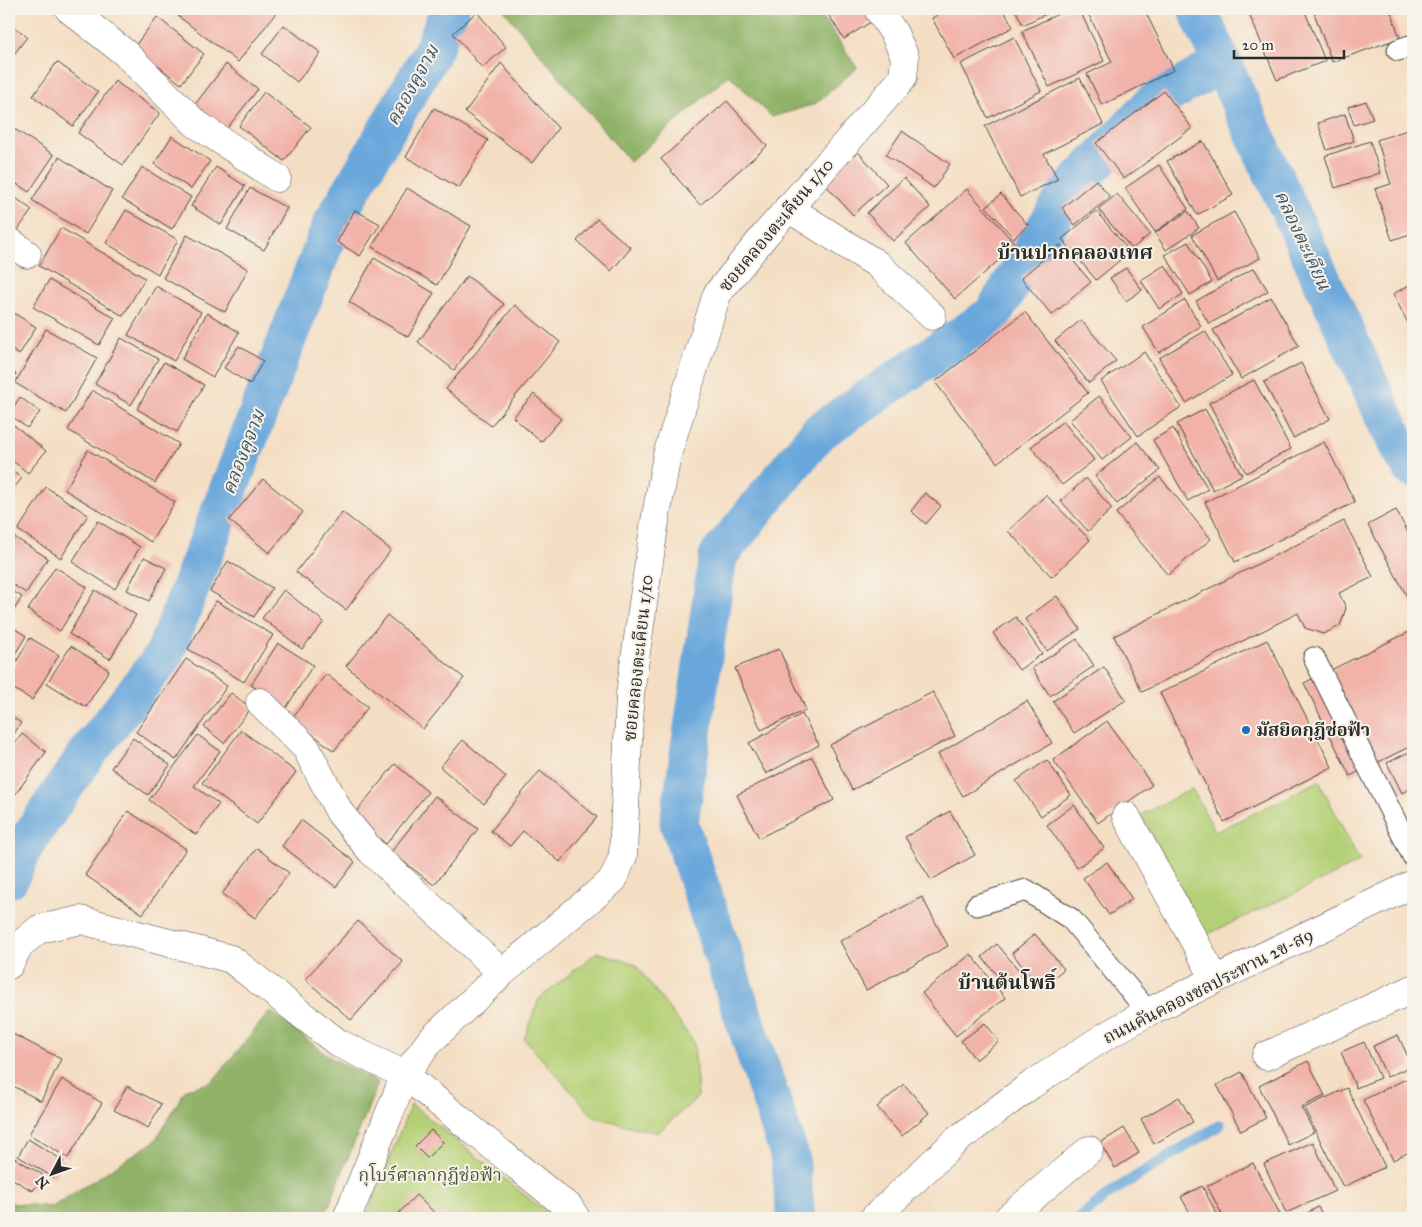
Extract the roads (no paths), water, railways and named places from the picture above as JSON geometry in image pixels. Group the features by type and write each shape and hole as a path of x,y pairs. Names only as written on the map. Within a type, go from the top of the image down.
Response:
{"street":[{"path":"69,9 126,53 195,123 277,178"},
{"name":"ซอยคลองตะเคียน 1/10","path":"347,1218 405,1075 430,1041 502,973 613,880 623,856 630,694 654,527 667,455 717,294 788,208 903,78 905,57 894,33 878,9"},
{"path":"788,208 877,264 932,316"},
{"path":"260,702 306,748 340,813 371,851 502,973"},
{"path":"1126,816 1215,979"},
{"name":"ถนนคันคลองชลประทาน 2ข-ส9","path":"874,1218 957,1140 1031,1085 1104,1037 1148,1012 1413,884"},
{"path":"9,965 18,946 39,929 81,920 231,959 338,1043 405,1075 568,1207 576,1218"},
{"path":"1266,1056 1413,988"},
{"path":"1008,1218 1089,1150"}],"lane":[{"path":"1314,658 1413,856"},
{"path":"977,905 1026,890 1071,919 1148,1012"}],"waterway":[{"name":"คลองคูจาม","path":"9,879 26,843 84,758 164,655 332,224 433,50 450,9"},
{"name":"คลองตะเคียน","path":"1197,9 1400,450 1413,469"},
{"path":"796,1218 790,1157 679,823 718,556 819,432 992,315 1067,193 1153,103 1222,63"},
{"path":"1079,1218 1113,1191 1220,1125"}],"place":[{"name":"มัสยิดกุฎีช่อฟ้า","path":"1246,730"}],"district":[{"name":"บ้านปากคลองเทศ","path":"1075,252"},
{"name":"บ้านต้นโพธิ์","path":"1007,982"}],"park label":[{"name":"กุโบร์ศาลากุฎีช่อฟ้า","path":"430,1175"}]}
